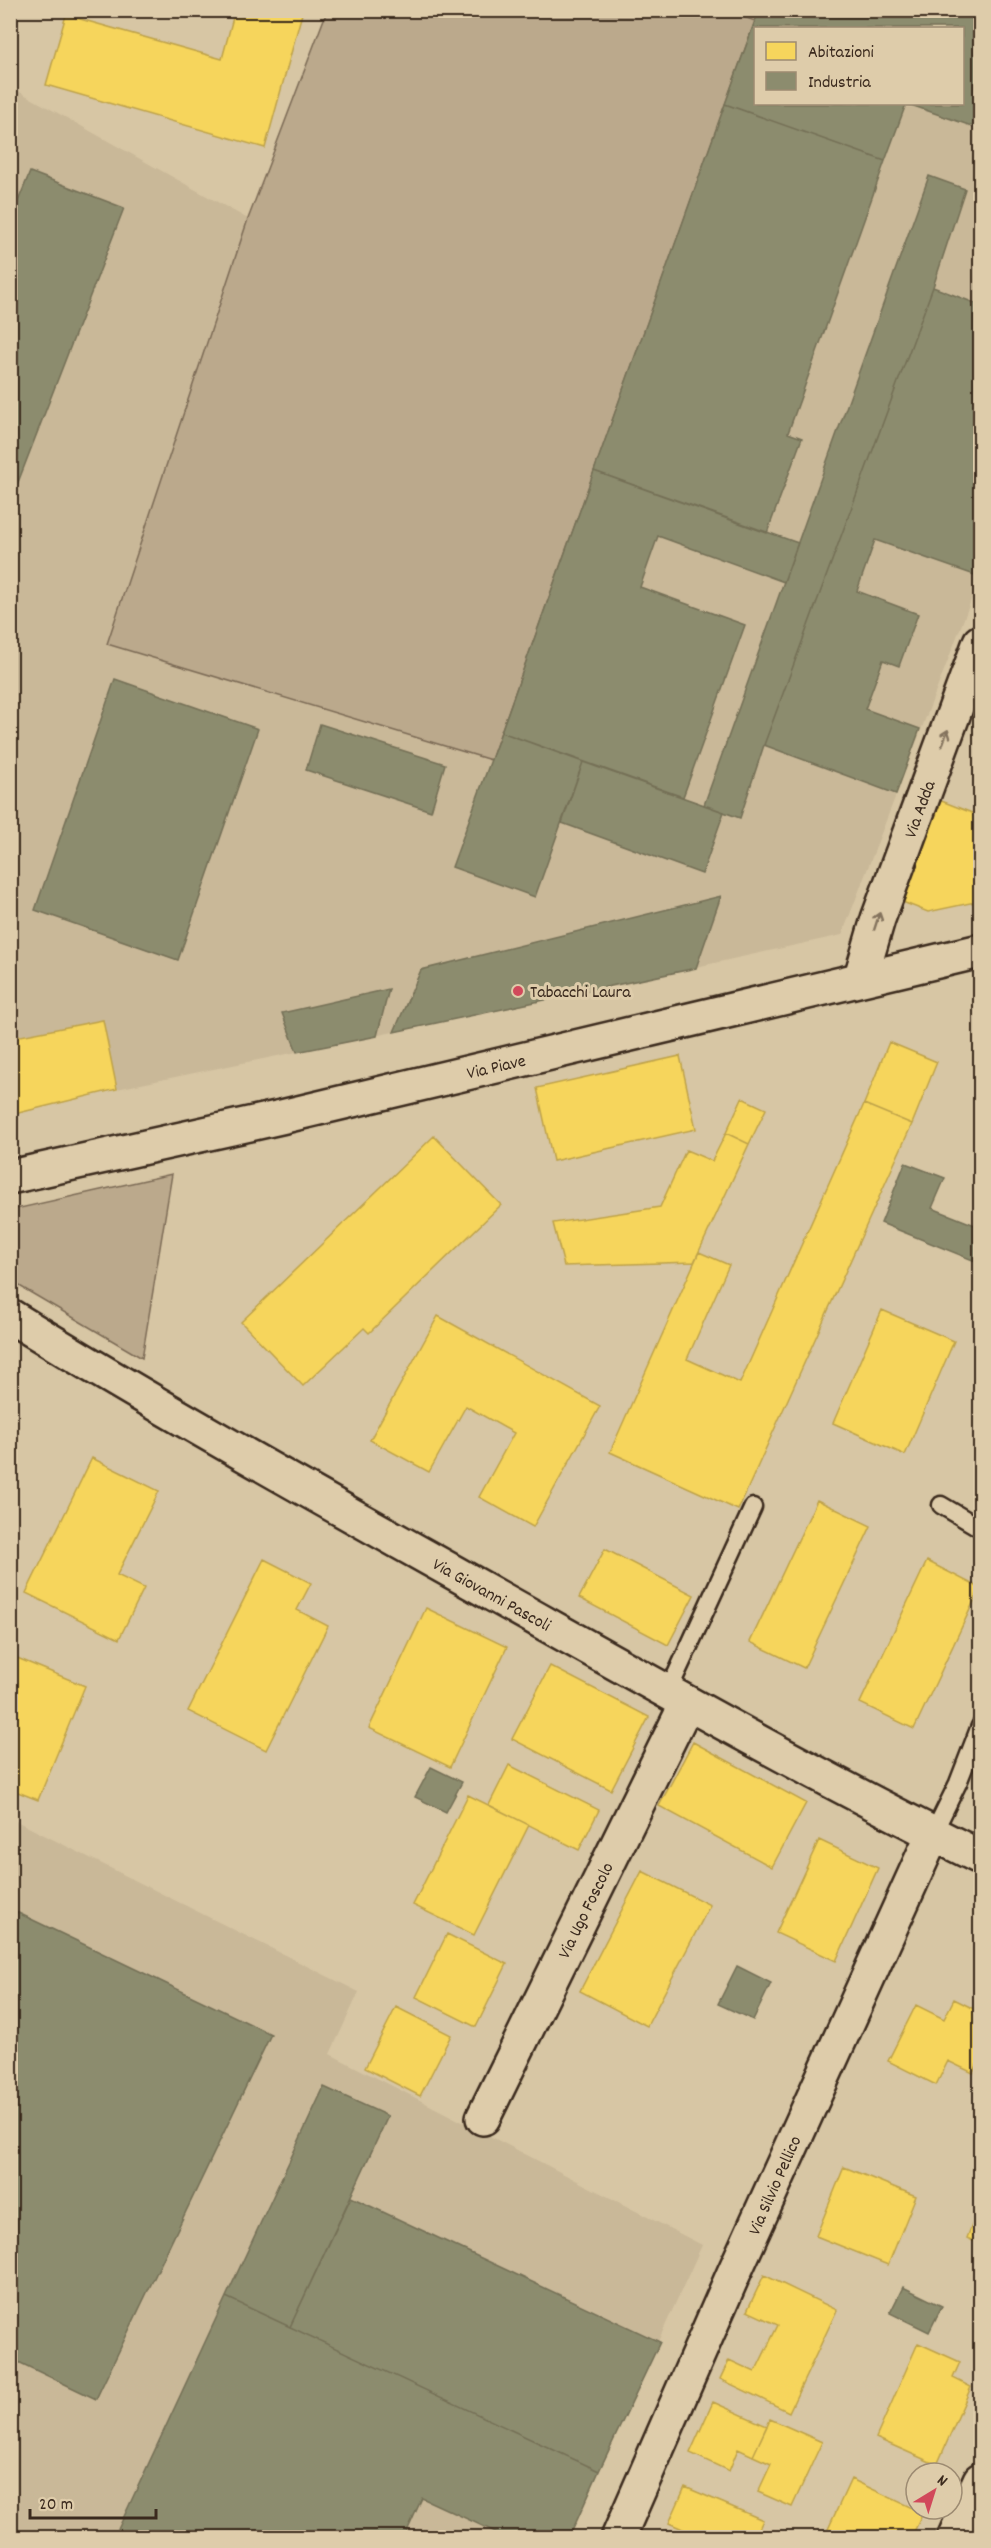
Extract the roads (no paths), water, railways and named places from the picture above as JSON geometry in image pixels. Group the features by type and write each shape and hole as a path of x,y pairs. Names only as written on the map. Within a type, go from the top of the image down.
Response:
{"street":[{"name":"Via Adda","path":"861,977 878,919 981,642"},
{"name":"Via Piave","path":"10,1177 292,1114 861,977 981,951"},
{"name":"Via Giovanni Pascoli","path":"10,1316 136,1393 677,1698 933,1834 981,1857"},
{"name":"Via Ugo Foscolo","path":"483,2118 677,1698"},
{"name":"Via Silvio Pellico","path":"618,2538 733,2275 933,1834"},
{"path":"954,2538 981,2480"}],"lane":[{"path":"941,1505 981,1528"},
{"path":"677,1698 753,1507"},
{"path":"933,1834 958,1783 981,1726"}],"place":[{"name":"Tabacchi Laura","path":"518,991"}]}
